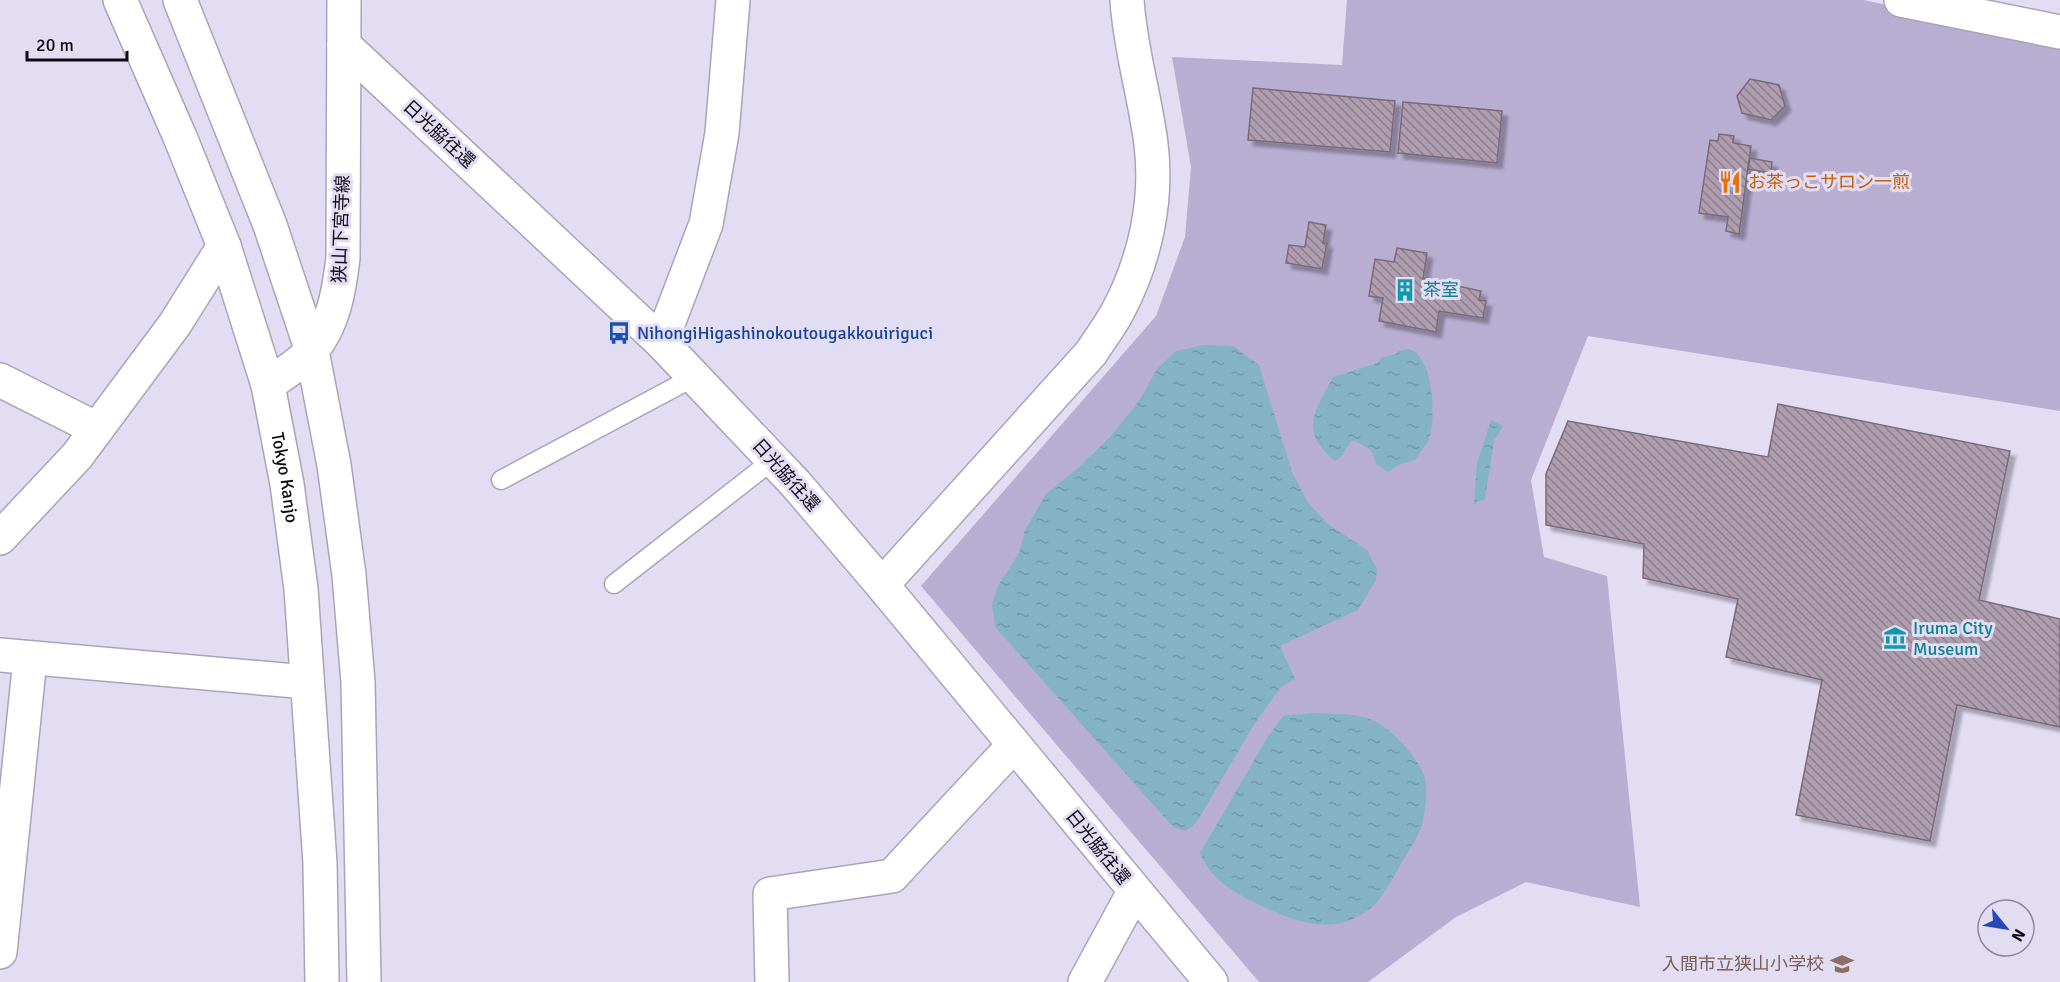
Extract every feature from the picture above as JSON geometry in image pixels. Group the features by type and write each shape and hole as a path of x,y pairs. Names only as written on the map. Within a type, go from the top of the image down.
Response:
{"main road":[{"name":"Tokyo Kanjo","path":"120,0 180,137 224,246 268,385 287,484 301,589 320,863 322,982"},
{"path":"180,0 270,225 312,351 334,465 349,575 358,682 364,982"},
{"path":"344,0 344,45"},
{"path":"661,342 706,224 722,133 733,0"},
{"path":"882,585 1091,353 1118,313 1135,276 1148,229 1154,186 1151,144 1135,62 1127,0"},
{"path":"1902,0 2060,32"},
{"name":"狭山下宮寺線","path":"268,385 312,351 331,320 340,287 344,258 344,45"},
{"name":"日光脇往還","path":"344,45 661,342 773,460 882,585 1210,982"},
{"path":"0,538 77,456 175,324 224,246"},
{"path":"0,380 97,429"},
{"path":"0,952 15,657 307,682"},
{"path":"772,982 770,894 892,876 1014,745"},
{"path":"1085,982 1134,892"}],"lane":[{"path":"501,480 694,377"},
{"path":"614,584 773,460"}],"shaded area":[{"path":"1347,0 1863,0 2060,41 2060,411 1588,336 1531,480 1544,557 1607,576 1640,907 1526,882 1456,917 1368,982 1259,982 921,586 1156,316 1185,237 1191,167 1172,57 1342,65"}],"water":[{"path":"1204,345 1233,346 1259,365 1292,472 1308,503 1328,524 1367,550 1377,569 1376,580 1358,610 1280,646 1295,679 1281,687 1255,723 1198,820 1184,831 1173,827 995,627 992,604 998,586 1019,553 1025,530 1046,494 1078,468 1110,437 1139,401 1157,369 1176,351"},
{"path":"1409,349 1423,362 1431,387 1432,427 1426,445 1415,460 1401,464 1388,472 1377,465 1371,450 1357,442 1351,441 1340,458 1335,461 1317,440 1313,421 1320,401 1333,377 1377,363 1381,358"},
{"path":"1491,420 1503,426 1494,441 1485,499 1474,504 1477,463"},
{"path":"1313,713 1347,714 1375,721 1392,733 1415,758 1424,775 1426,787 1421,828 1377,902 1355,918 1320,925 1275,912 1244,897 1226,886 1211,872 1200,853 1267,738 1283,716"}],"building":[{"path":"1750,79 1779,85 1785,106 1771,120 1742,113 1737,96"},
{"path":"1253,88 1395,101 1390,152 1248,140"},
{"path":"1403,102 1502,111 1497,163 1398,153"},
{"path":"1719,134 1734,136 1733,143 1751,146 1739,234 1726,231 1728,217 1699,213 1710,140 1718,141"},
{"path":"1750,158 1772,162 1771,173 1748,169"},
{"path":"1309,222 1326,225 1323,243 1327,243 1322,269 1286,263 1289,245 1305,247"},
{"name":"茶室","path":"1397,248 1427,253 1423,279 1438,282 1436,289 1452,292 1453,285 1481,291 1479,300 1486,301 1483,318 1439,311 1436,332 1379,321 1383,298 1369,296 1375,259 1394,262"},
{"name":"Iruma City Museum","path":"1778,404 2010,451 1979,600 2060,619 2060,727 1957,705 1930,841 1796,815 1822,680 1726,657 1738,599 1643,578 1644,544 1546,525 1546,474 1568,421 1768,457"}],"place":[{"name":"お茶っこサロン一煎","path":"1730,182"},
{"name":"茶室","path":"1405,290"},
{"name":"NihongiHigashinokoutougakkouiriguci","path":"619,333"},
{"name":"Iruma City Museum","path":"1895,638"},
{"name":"入間市立狭山小学校","path":"1842,964"}]}
